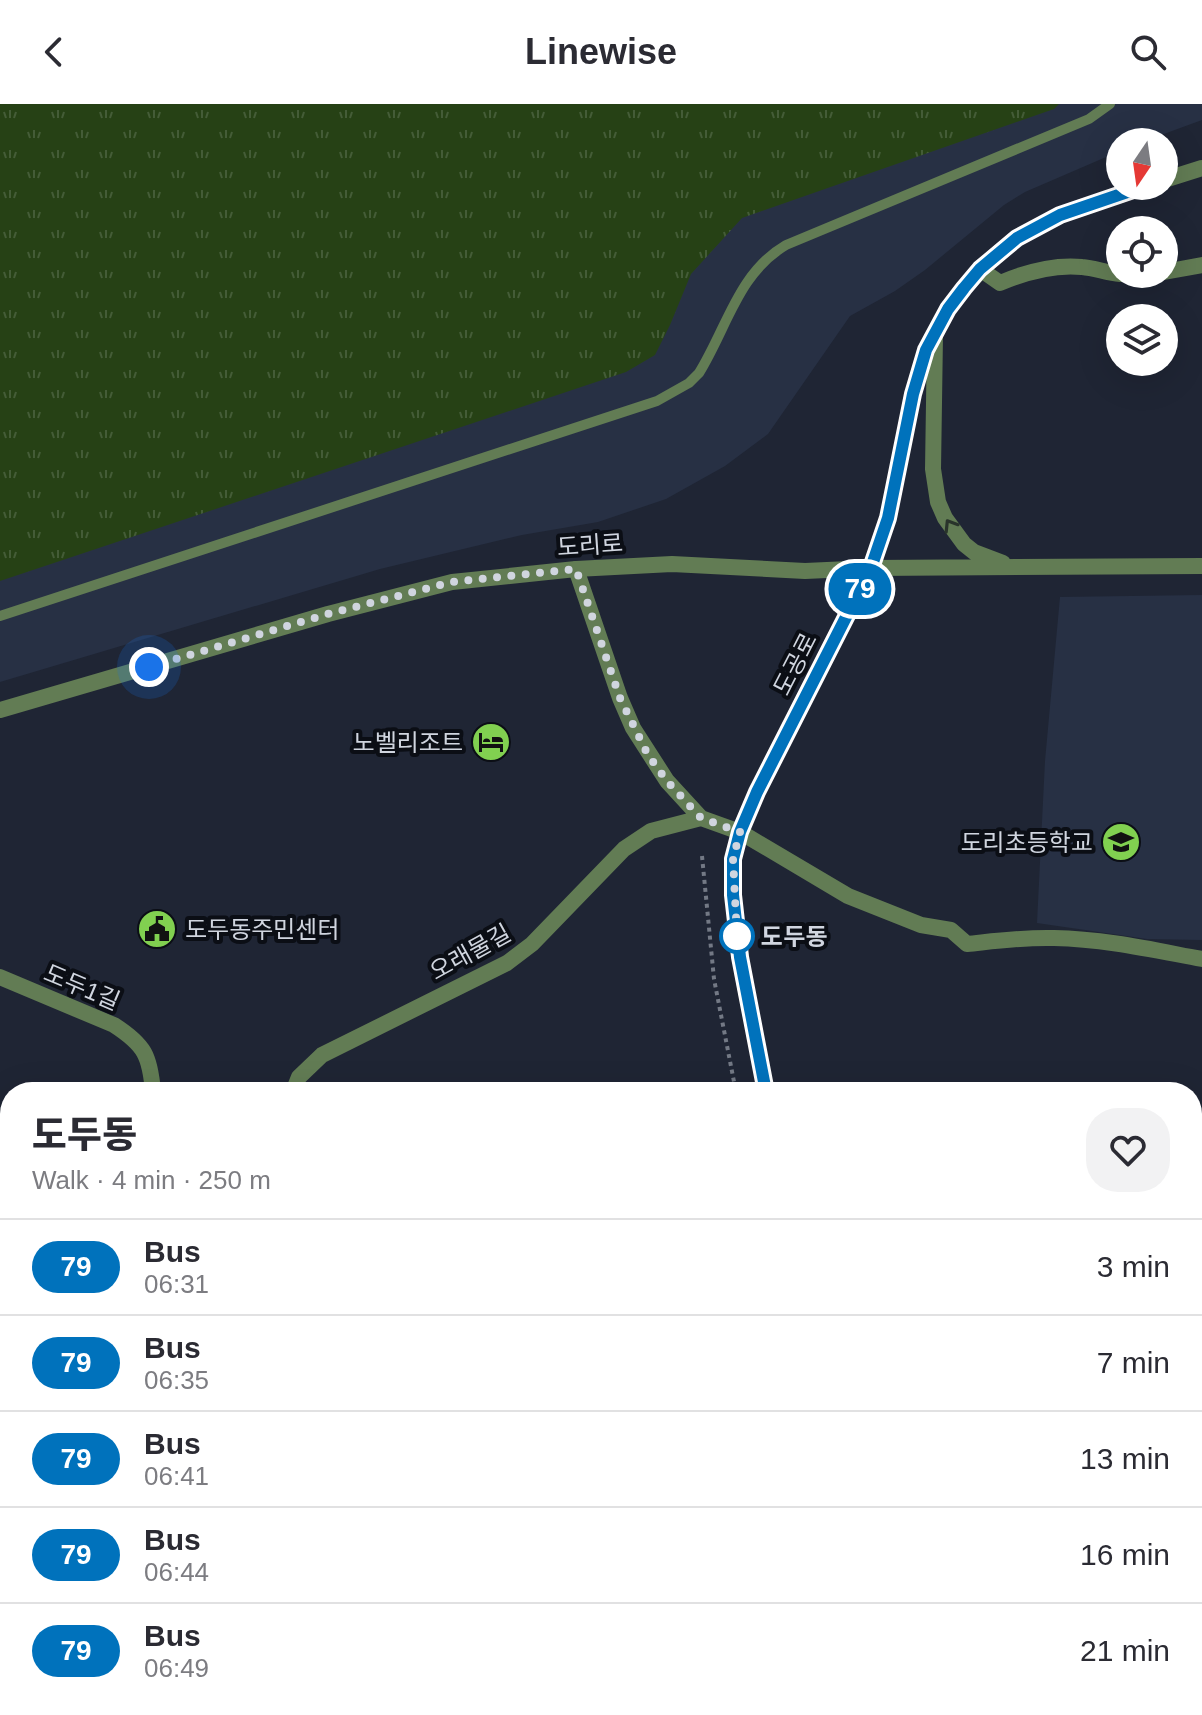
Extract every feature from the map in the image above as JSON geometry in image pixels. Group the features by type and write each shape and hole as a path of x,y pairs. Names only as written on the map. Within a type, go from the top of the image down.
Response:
{"street":[{"path":"1178,176 1202,168"},
{"name":"도공로","path":"764,1082 737,937 733,859 740,832 757,792 871,568 888,518 920,366 948,309 980,269 1007,245 1039,225 1106,199"},
{"path":"1178,269 1202,265"},
{"path":"980,269 1000,283 1025,272 1059,267 1106,271"},
{"path":"935,332 933,469 938,502 945,518 964,544 974,552 1012,567"},
{"name":"도리로","path":"0,710 328,614 452,582 576,569 672,564 805,571 1202,566"},
{"path":"576,569 633,728 667,781 701,818 740,832 848,896 921,925 951,930 967,944 1030,938 1088,939 1202,959"},
{"name":"오래물길","path":"297,1082 322,1055 507,963 532,944 624,849 651,831 701,818"},
{"name":"도두1길","path":"0,977 114,1025 131,1036 149,1059 152,1082"}],"lane":[{"path":"0,616 657,401 689,383 699,373 744,285 759,264 772,253 1089,119 1110,104"}],"path":[{"path":"702,856 714,979 734,1082"}],"shaded area":[{"path":"0,104 1202,104 1202,120 1178,129 1106,128 1106,157 1025,192 1004,205 925,270 850,316 768,434 725,466 666,499 598,522 522,535 380,569 0,682"},
{"name":"도리초등학교","path":"1202,595 1202,940 1147,939 1037,923 1045,761 1060,597"}],"green space":[{"path":"0,104 1059,104 1054,109 742,218 691,274 655,355 626,372 0,581"}],"bus line":[{"name":"79","path":"764,1082 740,957 733,895 733,859 740,832 757,792 871,568 888,518 913,394 926,350 948,309 980,269 998,253 1039,225 1106,198"}],"place":[{"name":"노벨리조트","path":"491,742"},
{"name":"도리초등학교","path":"1121,842"},
{"name":"도두동주민센터","path":"157,929"},
{"name":"도두동","path":"737,936"}],"route":[{"path":"149,667 328,614 452,582 576,569 620,698 648,755 701,818 740,832 733,859 737,936"}]}
